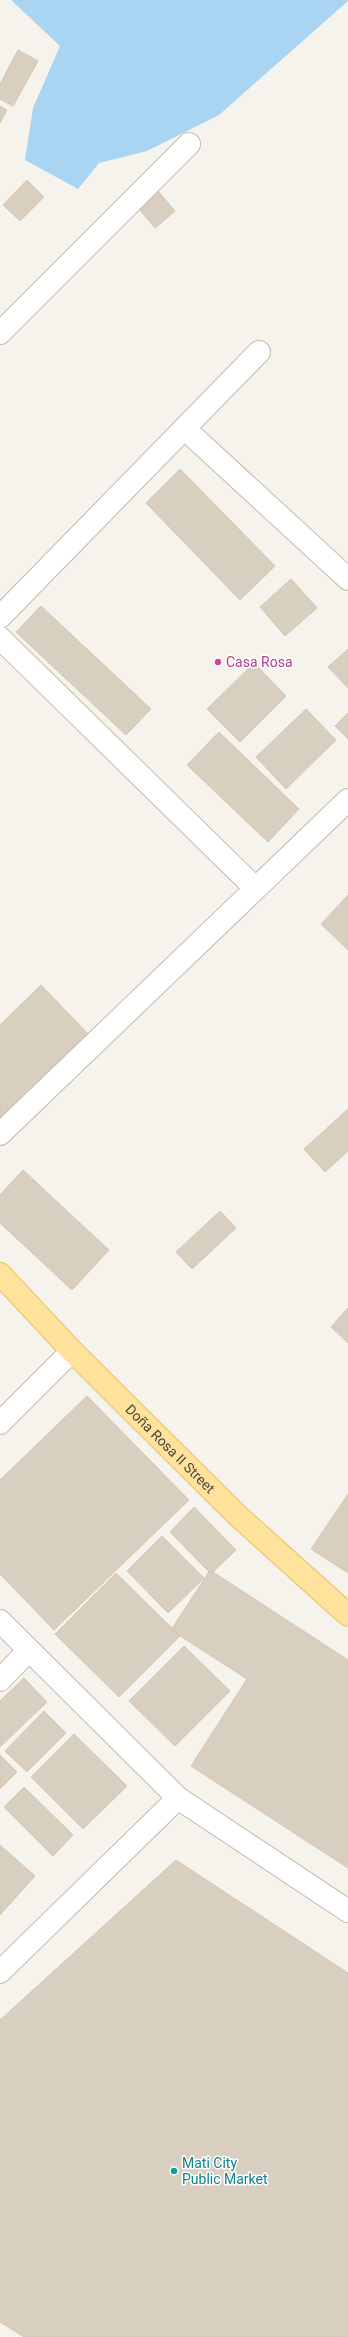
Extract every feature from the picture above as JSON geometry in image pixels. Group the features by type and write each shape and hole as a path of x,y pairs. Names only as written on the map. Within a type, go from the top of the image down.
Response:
{"main road":[{"name":"Doña Rosa II Street","path":"0,1274 72,1351 238,1515 348,1615"}],"street":[{"path":"0,333 189,144"},
{"path":"0,617 259,352"},
{"path":"185,429 348,579"},
{"path":"0,638 255,888"},
{"path":"0,1134 348,800"},
{"path":"0,1423 72,1351"},
{"path":"0,1621 178,1798 348,1911"},
{"path":"0,1680 29,1650"},
{"path":"0,1972 178,1798"}],"water":[{"path":"11,0 348,1 219,115 147,151 99,163 78,189 25,160 33,108 60,46"}],"building":[{"path":"18,50 38,61 13,106 0,99 0,84"},
{"path":"0,106 7,110 0,123"},
{"path":"27,180 44,197 20,221 3,205"},
{"path":"158,191 175,211 155,228 139,209"},
{"path":"180,469 275,566 240,600 146,503"},
{"path":"291,579 317,608 285,636 260,607"},
{"path":"41,606 151,709 126,735 16,632"},
{"path":"348,649 348,688 328,667"},
{"path":"254,663 286,696 240,742 207,709"},
{"path":"306,709 336,740 286,789 256,757"},
{"path":"348,713 348,739 335,726"},
{"path":"219,732 299,809 268,842 187,765"},
{"path":"348,895 348,950 321,924"},
{"path":"41,985 92,1038 0,1127 0,1025"},
{"path":"348,1109 348,1151 325,1172 304,1149"},
{"path":"23,1170 109,1250 72,1290 0,1223 0,1195"},
{"path":"220,1211 236,1228 192,1269 176,1252"},
{"path":"348,1308 348,1343 331,1327"},
{"path":"87,1396 189,1500 54,1630 0,1574 0,1480"},
{"path":"348,1494 348,1573 311,1549"},
{"path":"194,1507 236,1550 211,1574 170,1532"},
{"path":"162,1536 204,1578 168,1613 127,1571"},
{"path":"210,1570 348,1660 348,1868 191,1766 247,1679 171,1630"},
{"path":"116,1573 180,1636 119,1697 55,1634"},
{"path":"184,1646 230,1691 175,1746 129,1701"},
{"path":"24,1678 47,1702 0,1747 0,1701"},
{"path":"44,1711 66,1733 27,1772 5,1751"},
{"path":"74,1734 127,1786 83,1829 31,1777"},
{"path":"0,1755 17,1772 0,1789"},
{"path":"24,1787 73,1835 53,1856 4,1807"},
{"path":"0,1845 35,1876 0,1915"},
{"name":"Mati City Public Market","path":"176,1860 348,1973 348,2337 24,2337 0,2322 0,2020"}],"place":[{"name":"Casa Rosa","path":"218,662"},
{"name":"Mati City Public Market","path":"174,2171"}]}
